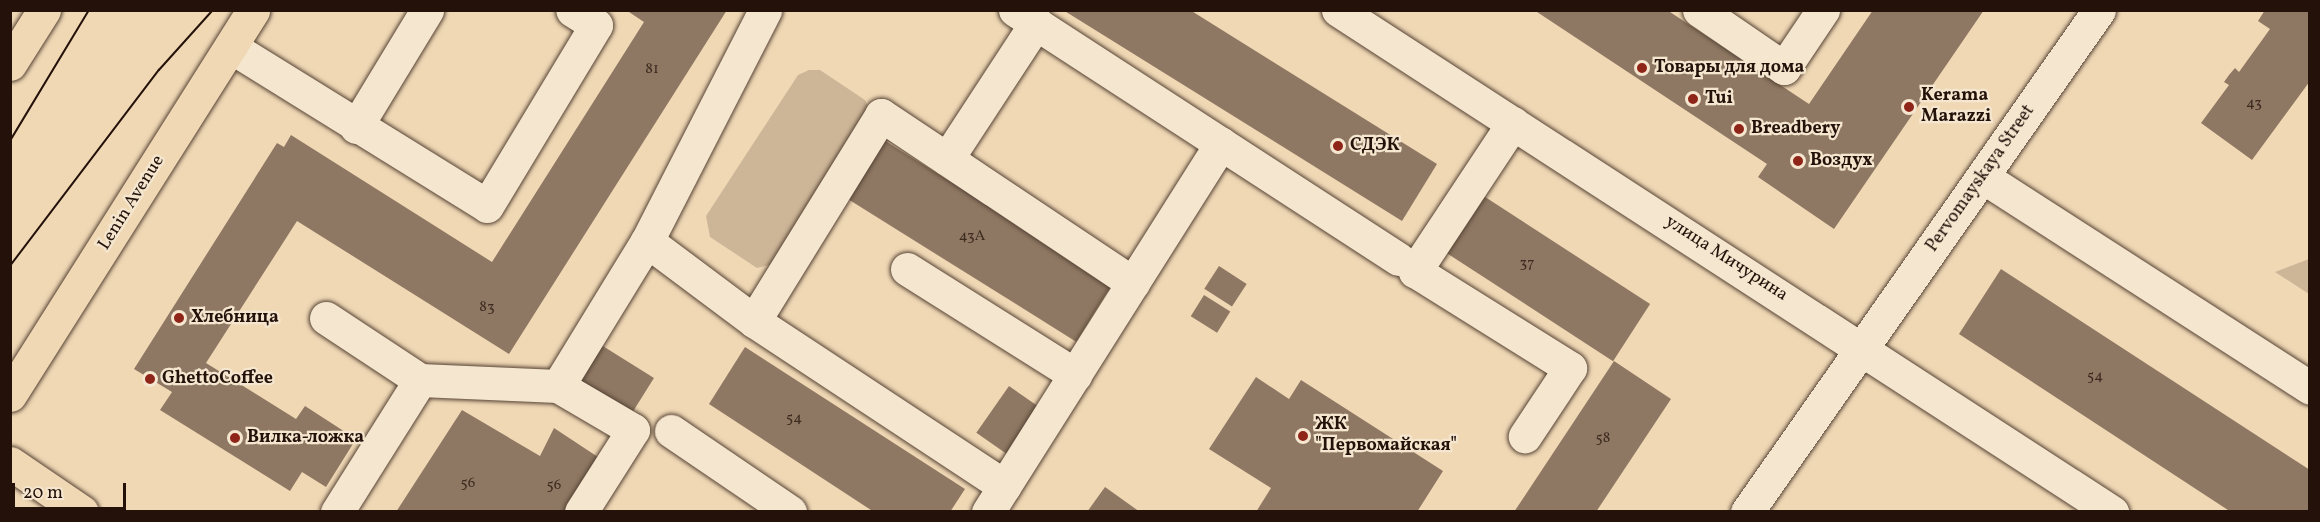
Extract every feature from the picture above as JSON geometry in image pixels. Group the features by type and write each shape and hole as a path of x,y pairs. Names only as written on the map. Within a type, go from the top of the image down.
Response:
{"main road":[{"path":"10,64 44,10"},
{"name":"Lenin Avenue","path":"10,395 253,10"},
{"path":"10,463 82,512"}],"street":[{"path":"356,128 427,10"},
{"path":"231,47 356,128 487,206 597,25 572,10"},
{"path":"558,386 647,241 765,10"},
{"name":"улица Мичурина","path":"1338,10 1864,347 2112,512"},
{"path":"1699,10 1784,68 1823,10"},
{"name":"Pervomayskaya Street","path":"1747,512 2099,10"},
{"path":"947,159 1025,17 1398,260"},
{"path":"754,321 881,116 1133,283"},
{"path":"1513,123 1415,271 1570,368 1525,436"},
{"path":"647,241 996,499 1221,144"},
{"path":"1983,177 2310,388"},
{"path":"907,269 1075,375"},
{"path":"326,318 420,380 558,386 633,430 581,512"},
{"path":"337,512 420,380"},
{"path":"671,431 790,512"}],"shaded area":[{"path":"809,70 820,70 865,100 870,111 777,263 757,268 710,237 706,216 798,75"},
{"path":"2309,259 2309,294 2275,272"}],"building":[{"path":"626,10 727,10 509,354 297,221 206,363 296,419 305,406 356,439 326,487 302,472 290,491 160,410 172,392 134,369 277,143 284,147 291,135 492,262 644,22"},
{"path":"1063,10 1190,10 1437,164 1402,221"},
{"path":"1534,10 1667,10 1809,104 1873,10 1984,10 1834,229 1758,177 1767,164"},
{"path":"2265,10 2310,10 2310,81 2252,160 2201,123 2229,85 2224,82 2229,75 2235,68 2239,72 2270,29 2258,21"},
{"path":"882,139 1113,283 1076,342 845,198"},
{"path":"1479,193 1650,304 1613,361 1442,250"},
{"path":"1219,266 1247,284 1232,307 1204,289"},
{"path":"2001,269 2310,470 2310,512 2231,512 1959,334"},
{"path":"1204,295 1230,311 1217,333 1191,316"},
{"path":"598,343 654,378 631,415 575,380"},
{"path":"745,347 965,489 950,512 874,512 709,404"},
{"path":"1614,361 1671,399 1596,512 1514,512"},
{"name":"ЖК \"Первомайская\"","path":"1256,377 1289,399 1301,380 1443,471 1417,512 1256,512 1271,488 1209,449"},
{"path":"1009,386 1041,408 1008,455 976,433"},
{"path":"462,410 540,456 554,428 604,461 573,512 396,512"},
{"path":"1105,487 1140,512 1087,512"}],"tram line":[{"path":"10,141 89,10"},
{"path":"10,266 159,70 213,10"}],"place":[{"name":"Товары для дома","path":"1642,68"},
{"name":"Tui","path":"1693,99"},
{"name":"Kerama Marazzi","path":"1909,107"},
{"name":"Breadbery","path":"1739,129"},
{"name":"СДЭК","path":"1338,146"},
{"name":"Воздух","path":"1798,161"},
{"name":"Хлебница","path":"179,318"},
{"name":"GhettoCoffee","path":"150,379"},
{"name":"ЖК \"Первомайская\"","path":"1303,436"},
{"name":"Вилка-ложка","path":"235,438"}]}
